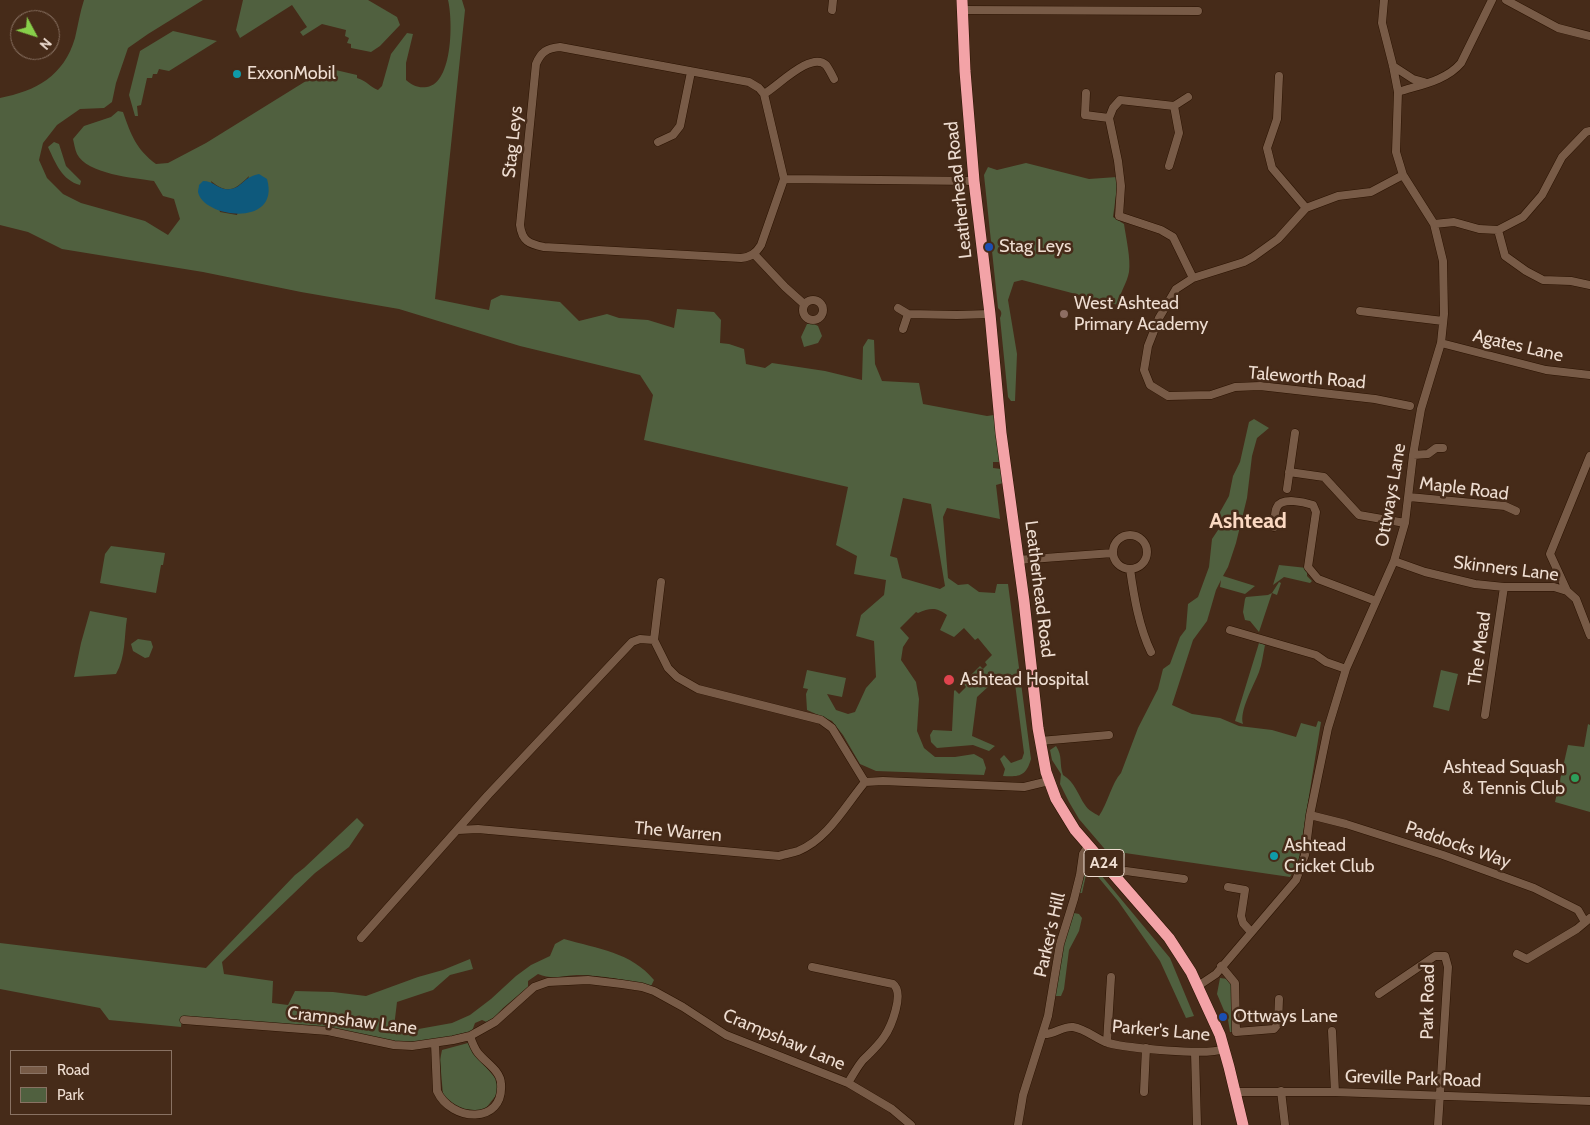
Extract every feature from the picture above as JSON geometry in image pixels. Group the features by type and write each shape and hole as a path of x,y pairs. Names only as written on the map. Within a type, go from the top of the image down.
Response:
{"highway":[{"name":"Leatherhead Road","path":"962,5 974,181 990,314 1001,433 1040,741 1049,781 1056,799 1068,820 1169,938 1191,972 1211,1012 1224,1049 1243,1125"}],"street":[{"path":"832,10 833,0"},
{"name":"Ottways Lane","path":"1198,986 1216,974 1296,880 1301,870 1328,728 1346,668 1394,561 1405,523 1413,455 1424,395 1441,343 1444,261 1434,224 1403,175 1396,152 1398,92 1382,23 1384,0"},
{"path":"1398,92 1442,78 1454,72 1461,63 1492,0"},
{"path":"1506,0 1558,28 1590,36"},
{"path":"962,5 1198,10"},
{"name":"Stag Leys","path":"754,254 750,257 741,258 544,247 524,239 520,224 536,64 547,49 560,46 749,82 760,88 764,94"},
{"path":"804,304 754,254 760,245 784,179 764,94 808,62 822,63 834,79"},
{"path":"1393,66 1413,79 1427,82"},
{"path":"658,142 673,135 680,126 691,72"},
{"path":"1279,76 1277,119 1267,148 1272,168 1306,208"},
{"path":"1086,93 1085,115 1110,118"},
{"path":"1188,97 1174,106 1120,100 1113,108 1110,118 1121,186 1119,216 1161,230 1173,237 1193,278"},
{"path":"1169,166 1179,133 1174,106"},
{"path":"1434,224 1454,222 1479,229 1498,230 1523,217 1542,195 1562,157 1586,132 1590,131"},
{"name":"Taleworth Road","path":"1403,175 1370,192 1338,196 1306,208 1278,239 1253,257 1244,262 1193,278 1176,289 1159,318 1148,346 1144,370 1150,385 1168,396 1211,395 1235,386 1260,386 1375,399 1410,406"},
{"path":"784,179 974,181"},
{"path":"1498,230 1505,256 1526,271 1543,280 1571,281 1590,285"},
{"path":"898,308 908,314 990,314"},
{"path":"1360,311 1443,322"},
{"path":"903,329 908,314"},
{"name":"Agates Lane","path":"1441,343 1546,370 1590,375"},
{"path":"1287,489 1295,433"},
{"path":"1413,455 1428,454 1436,448 1443,448"},
{"path":"1567,591 1550,554 1590,456"},
{"path":"1289,472 1324,477 1359,515 1405,523"},
{"name":"Maple Road","path":"1409,497 1505,506 1516,511"},
{"path":"1274,527 1277,507 1282,503 1287,501 1312,504 1315,509 1315,518 1308,567 1318,579 1376,601"},
{"path":"1130,534 1139,537 1145,543 1148,552 1145,561 1139,567 1130,570 1122,567 1115,561 1113,553 1115,544 1121,537 1130,534"},
{"path":"1018,560 1113,553"},
{"name":"Skinners Lane","path":"1394,561 1425,572 1475,584 1504,587 1554,587 1567,591 1576,599 1590,635"},
{"path":"1130,570 1142,628 1151,652"},
{"path":"661,582 654,640 668,668 687,684 698,689 821,720 832,728 865,782 883,781 1024,787 1049,781"},
{"name":"The Mead","path":"1485,715 1504,587"},
{"path":"1230,630 1316,655 1326,662 1346,668"},
{"path":"360,938 488,795 632,642 640,639 654,640"},
{"path":"1040,741 1109,735"},
{"name":"The Warren","path":"458,830 478,828 779,856 796,852 811,844 827,830 865,782"},
{"name":"Paddocks Way","path":"1310,815 1346,824 1443,855 1534,888 1578,910 1587,920 1578,929 1527,959 1517,954"},
{"name":"Parker's Hill","path":"1043,1034 1048,1016 1060,944 1080,875 1082,854 1089,846"},
{"path":"1114,875 1126,870 1184,880"},
{"path":"1228,887 1245,890 1241,916 1243,923 1251,932"},
{"name":"Park Road","path":"1379,994 1436,956 1445,956 1448,967 1438,1125"},
{"path":"812,966 893,984 898,991 891,1024 883,1038 861,1062 848,1083"},
{"path":"1221,966 1235,983 1236,1032 1274,1029 1278,1024 1279,999"},
{"path":"1106,1042 1111,977"},
{"name":"Crampshaw Lane","path":"184,1020 328,1031 394,1045 412,1046 470,1036 495,1022 522,996 540,985 564,980 588,980 622,984 654,991 683,1006 726,1035 848,1083 892,1109 911,1125"},
{"name":"Parker's Lane","path":"1043,1034 1072,1027 1106,1042 1146,1048 1195,1052 1224,1049"},
{"path":"1332,1031 1335,1092"},
{"path":"1018,1125 1023,1095 1043,1034"},
{"path":"435,1043 437,1091 440,1097 451,1108 461,1113 482,1115 488,1112 499,1099 502,1081 498,1073 477,1052 470,1036"},
{"path":"1144,1092 1146,1048"},
{"path":"1195,1052 1197,1125"},
{"path":"1280,1091 1285,1125"},
{"name":"Greville Park Road","path":"1235,1092 1335,1092 1590,1101"}],"green space":[{"path":"84,0 203,0 128,48 116,83 112,102 104,108 80,109 57,125 43,143 39,160 47,178 63,194 81,203 145,221 168,235 180,219 174,199 163,196 154,181 100,171 82,161 76,152 73,139 84,126 111,117 118,111 123,112 132,135 144,153 156,164 168,163 206,143 327,68 357,75 357,78 378,90 382,86 391,54 407,33 413,34 406,63 406,80 416,86 427,87 436,83 442,75 446,63 450,35 448,0 462,0 465,10 435,299 489,310 491,300 501,295 560,302 579,321 607,314 619,318 648,320 674,328 677,309 714,312 721,320 720,343 744,349 746,364 765,368 772,363 825,371 862,380 863,347 868,339 874,340 875,364 882,381 919,383 923,404 987,416 994,415 1001,460 993,462 993,468 1001,469 1003,483 996,485 1000,519 947,508 943,517 948,578 958,585 968,584 979,592 995,593 997,584 1008,584 1031,759 1027,769 1018,776 1003,776 1005,769 1000,759 1004,755 1011,763 1022,759 1024,753 1014,676 1009,674 1001,675 977,697 972,736 995,746 989,751 973,745 937,748 931,742 930,735 933,730 952,731 954,691 959,694 966,687 963,683 980,666 983,669 987,665 985,662 992,655 978,638 975,640 964,628 954,637 940,630 947,615 930,609 916,612 900,628 909,638 903,647 901,660 916,682 919,699 917,731 924,748 935,757 955,757 974,754 983,759 986,768 984,775 876,771 860,764 843,735 832,721 807,710 806,694 808,689 803,688 807,670 846,678 842,697 827,694 836,710 848,714 855,712 866,688 876,677 874,641 856,636 861,615 884,595 886,580 854,574 857,556 836,545 848,487 644,440 653,395 640,375 520,346 399,309 203,272 62,249 28,232 0,225 0,98 37,86 56,72 70,51","holes":["249,176 237,215 220,212 211,181 222,188 231,189 240,185","903,498 931,504 945,586 940,589 902,578 897,558 890,556"]},
{"path":"243,0 368,0 397,17 400,25 380,46 371,52 351,48 351,44 347,43 349,38 345,36 346,30 322,24 303,36 300,32 307,27 292,5 240,38 236,30"},
{"path":"173,31 217,41 169,71 159,69 157,74 153,74 152,78 147,78 141,105 137,106 138,116 135,116 129,95 140,51"},
{"path":"54,142 59,144 66,166 81,181 80,185 64,175 57,165 48,147"},
{"path":"1026,163 1089,179 1117,177 1113,217 1124,224 1129,267 1128,276 1118,305 1022,280 1014,282 1008,300 1017,354 1015,401 1011,401 1008,397 1001,313 998,308 984,175 988,167 997,170"},
{"path":"812,323 818,326 822,336 818,343 804,347 801,337 807,324"},
{"path":"1254,419 1269,428 1257,438 1252,456 1247,498 1236,543 1223,576 1255,586 1245,594 1220,587 1221,580 1216,590 1207,621 1193,640 1172,705 1192,714 1220,718 1239,726 1272,730 1296,737 1301,723 1316,727 1318,721 1321,722 1298,864 1290,877 1125,853 1123,867 1121,868 1079,819 1060,784 1061,774 1052,760 1050,750 1056,746 1063,775 1073,785 1086,807 1099,816 1121,773 1138,728 1158,689 1163,669 1170,664 1180,637 1186,629 1188,604 1198,597 1209,567 1212,539 1220,527 1220,512 1229,496 1233,476 1240,462 1249,422"},
{"path":"111,546 165,553 156,593 100,583 105,554"},
{"path":"1279,565 1307,568 1307,576 1312,581 1310,583 1284,577 1273,585"},
{"path":"1279,582 1281,583 1277,595 1272,593"},
{"path":"1272,593 1259,632 1250,621 1245,620 1243,612 1245,599 1246,597"},
{"path":"90,611 127,618 122,661 116,674 74,677"},
{"path":"138,639 151,641 153,647 149,657 145,658 133,651 131,644"},
{"path":"1259,643 1265,645 1259,672 1243,712 1243,724 1235,721"},
{"path":"1441,670 1458,674 1449,711 1433,707"},
{"name":"Ashtead Squash & Tennis Club","path":"1588,724 1590,725 1590,812 1555,802 1568,745 1584,747"},
{"path":"357,818 364,825 349,847 315,873 222,962 224,974 273,981 272,1003 288,1005 295,991 333,992 366,996 470,959 473,969 450,975 433,990 397,1002 394,1027 413,1030 452,1023 470,1015 516,976 531,965 550,956 555,944 564,939 624,957 635,963 654,980 651,986 596,976 553,977 538,974 528,981 528,987 503,1008 489,1023 482,1020 475,1023 472,1031 432,1041 403,1042 385,1041 326,1027 182,1017 181,1027 109,1020 100,1008 0,989 0,943 206,968 295,875"},
{"path":"1087,861 1096,869 1170,958 1194,1016 1186,1018 1160,961 1118,901 1094,872 1086,875 1082,893 1078,893 1084,862"},
{"path":"1074,913 1079,914 1082,918 1079,931 1069,950 1064,989 1061,996 1054,996 1063,942"},
{"path":"1220,978 1228,979 1232,984 1233,1032 1230,1032 1228,1020 1217,994"},
{"path":"468,1043 497,1080 497,1094 483,1112 464,1112 443,1095 440,1060 442,1050"}],"water":[{"path":"259,174 267,179 268,195 263,205 253,212 240,214 213,208 203,201 198,192 199,185 203,181 223,189 230,189 237,187 249,177"}],"place":[{"name":"ExxonMobil","path":"237,74"},
{"name":"Stag Leys","path":"989,247"},
{"name":"West Ashtead Primary Academy","path":"1064,314"},
{"name":"Ashtead Hospital","path":"949,680"},
{"name":"Ashtead Squash & Tennis Club","path":"1575,778"},
{"name":"Ashtead Cricket Club","path":"1274,856"},
{"name":"Ottways Lane","path":"1223,1017"}],"district":[{"name":"Ashtead","path":"1248,522"}]}
